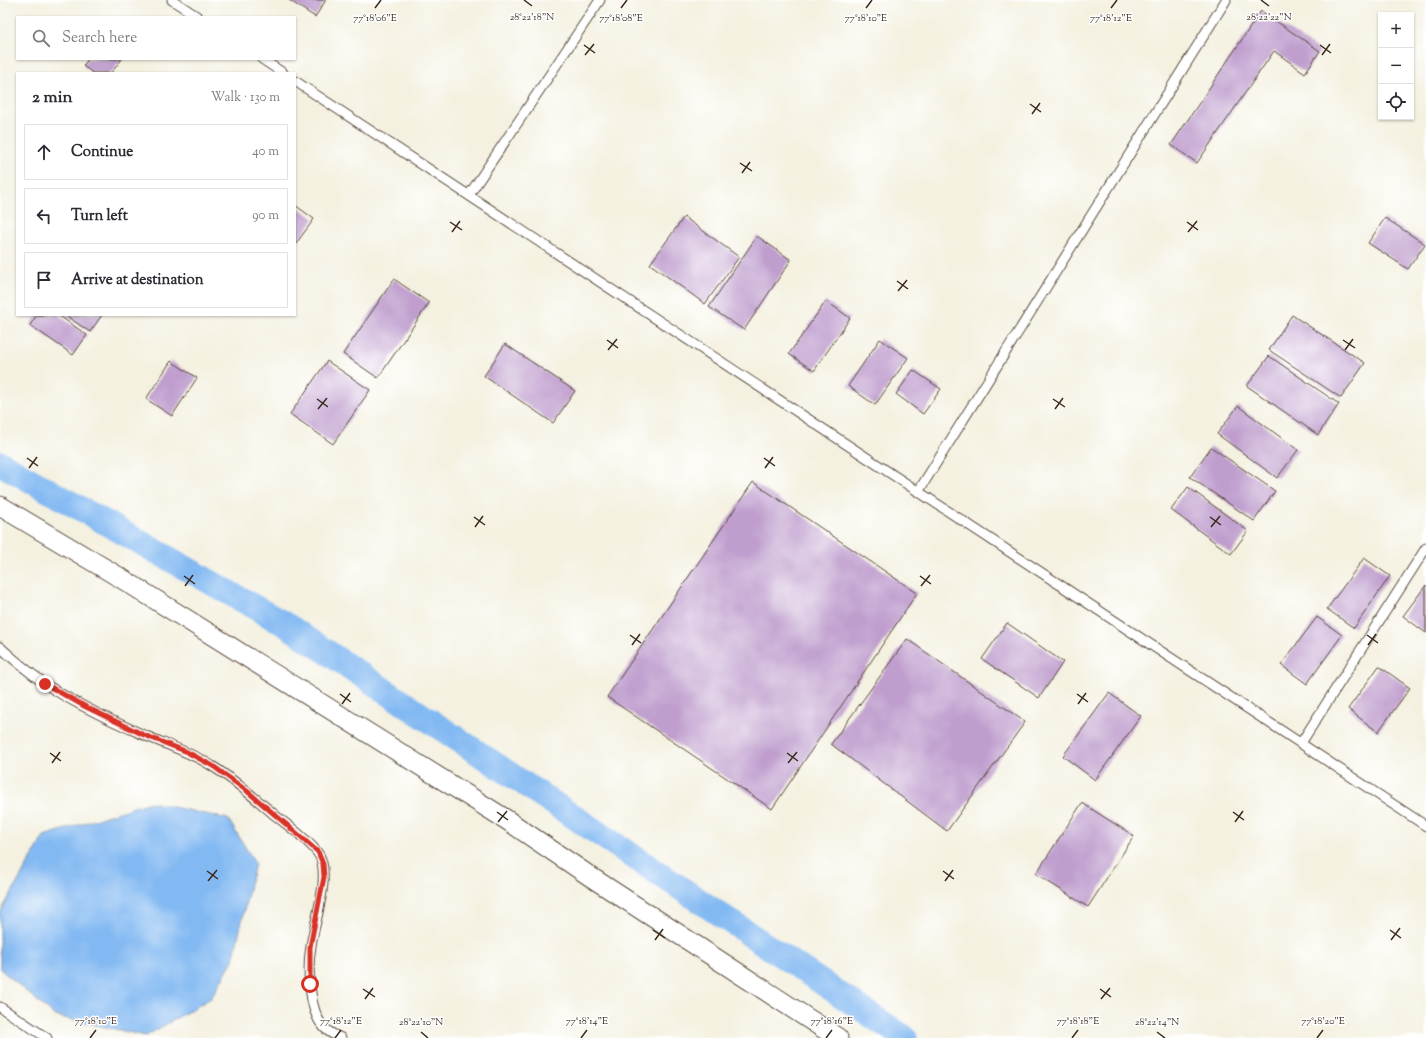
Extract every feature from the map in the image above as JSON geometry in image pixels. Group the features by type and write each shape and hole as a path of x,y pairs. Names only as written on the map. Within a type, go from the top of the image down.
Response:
{"street":[{"path":"0,506 124,580 507,820 590,877 838,1038"}],"lane":[{"path":"172,0 196,16"},
{"path":"469,195 600,0"},
{"path":"918,492 1226,0"},
{"path":"264,60 282,72"},
{"path":"296,82 1426,826"},
{"path":"1301,743 1426,548"},
{"path":"0,647 45,684 86,707 144,735 185,751 213,766 247,791 318,852 323,864 324,877 310,947 310,984 314,1012 321,1025 335,1036 341,1038"},
{"path":"0,1007 46,1038"}],"water":[{"path":"150,802 228,819 255,863 233,960 211,998 146,1036 55,1016 0,969 0,913 44,836"}],"building":[{"path":"289,0 326,0 315,17"},
{"path":"1261,11 1320,51 1305,73 1274,51 1197,163 1171,145"},
{"path":"87,60 121,60 112,72 92,72 83,66"},
{"path":"296,206 314,219 296,244"},
{"path":"684,217 739,257 705,304 650,264"},
{"path":"1385,218 1425,244 1408,269 1368,243"},
{"path":"757,236 791,260 744,330 709,307"},
{"path":"394,279 429,303 378,378 343,354"},
{"path":"826,301 850,318 814,371 789,354"},
{"path":"1292,315 1365,363 1341,398 1269,350"},
{"path":"36,316 59,316 87,335 73,355 30,325"},
{"path":"66,316 101,316 90,332"},
{"path":"880,339 908,358 875,405 848,386"},
{"path":"505,344 575,391 553,423 484,376"},
{"path":"1269,356 1339,404 1318,435 1247,386"},
{"path":"171,361 197,378 172,416 146,399"},
{"path":"327,361 370,390 333,444 290,414"},
{"path":"913,370 941,389 923,414 896,394"},
{"path":"1238,406 1298,450 1277,478 1217,434"},
{"path":"1211,447 1275,491 1254,521 1190,477"},
{"path":"753,482 917,593 772,809 607,697"},
{"path":"1188,487 1248,531 1231,554 1171,510"},
{"path":"1364,558 1390,576 1354,628 1327,609"},
{"path":"1426,585 1426,633 1403,616"},
{"path":"1317,617 1342,635 1307,684 1281,665"},
{"path":"1007,623 1063,662 1039,698 982,659"},
{"path":"907,639 1025,722 947,831 831,744"},
{"path":"1379,666 1410,688 1378,732 1348,709"},
{"path":"1109,693 1141,716 1095,780 1063,756"},
{"path":"1082,803 1134,836 1088,907 1036,874"}],"waterway":[{"path":"0,463 288,626 905,1038"}],"route":[{"path":"45,684 86,707 144,735 185,751 213,766 247,791 318,852 323,864 324,877 310,947 310,984"}]}
